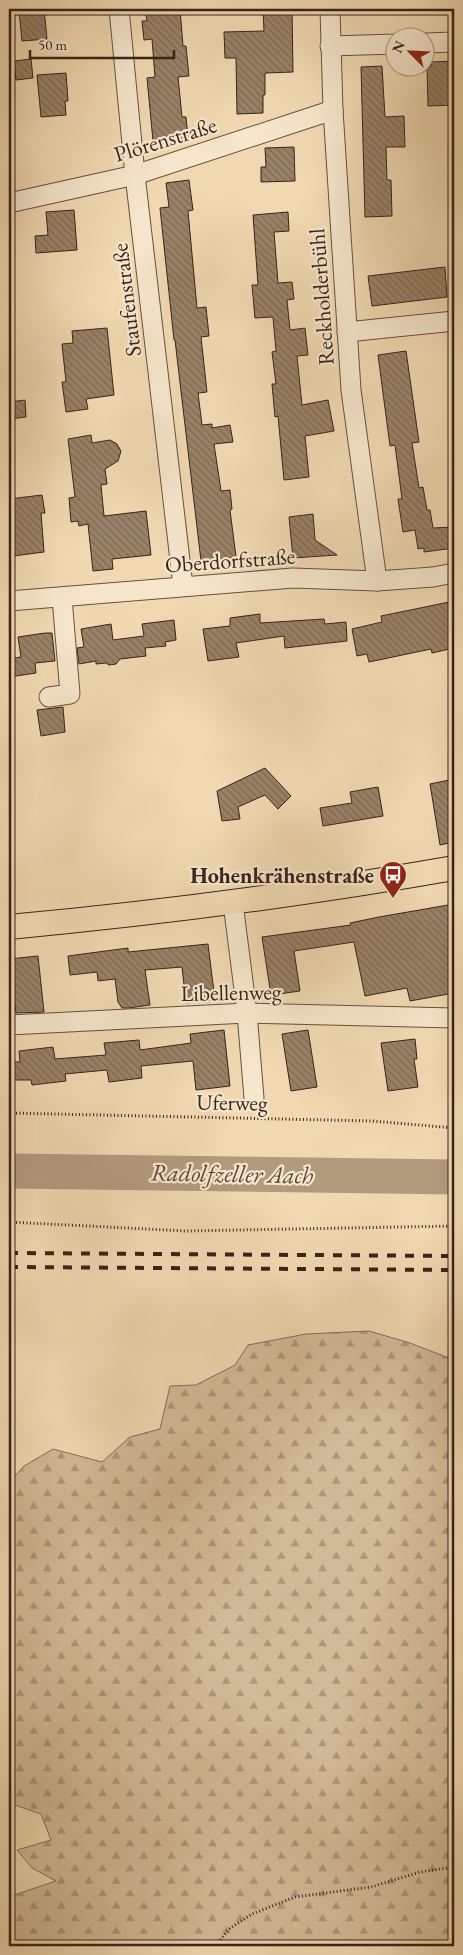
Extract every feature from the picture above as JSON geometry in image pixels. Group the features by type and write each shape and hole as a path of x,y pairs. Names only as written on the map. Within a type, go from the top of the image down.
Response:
{"main road":[{"path":"9,927 122,917 325,890 454,868"}],"street":[{"name":"Staufenstraße","path":"119,9 135,175 183,586"},
{"name":"Reckholderbühl","path":"330,9 333,110 351,390 377,581"},
{"path":"436,43 454,42"},
{"path":"330,46 386,44"},
{"name":"Plörenstraße","path":"9,203 135,175 333,110"},
{"path":"347,332 454,321"},
{"name":"Oberdorfstraße","path":"9,601 292,578 377,581 433,577 454,573"},
{"path":"49,697 70,694 62,598"},
{"path":"233,902 247,1013 254,1098"},
{"name":"Libellenweg","path":"9,1025 247,1013 454,1018"}],"path":[{"name":"Uferweg","path":"9,1113 372,1122 454,1128"},
{"path":"9,1222 186,1231 454,1226"},
{"path":"218,1946 218,1943 229,1929 252,1914 295,1897 371,1887 420,1872 454,1867"}],"green space":[{"path":"369,1331 410,1343 454,1360 454,1946 9,1946 9,1899 14,1895 56,1881 32,1868 17,1850 51,1840 41,1814 9,1803 9,1483 24,1466 53,1449 102,1462 130,1437 160,1429 170,1386 196,1385 235,1365 248,1345 306,1334"}],"building":[{"path":"44,9 47,39 22,41 19,11"},
{"path":"145,9 180,9 183,46 186,46 189,76 178,77 182,117 186,117 188,138 153,141 147,78 155,77 152,39 144,40 142,21 147,21"},
{"path":"263,9 292,9 293,72 265,73 263,113 237,114 236,58 225,58 224,32 264,31"},
{"path":"31,59 33,78 16,80 14,61"},
{"path":"454,61 454,105 428,106 427,78 436,78 436,62"},
{"path":"382,66 385,117 404,116 405,147 386,147 387,180 391,180 392,216 365,217 361,67"},
{"path":"66,73 68,101 65,101 66,115 41,117 37,75"},
{"path":"294,147 295,181 261,182 261,167 266,167 265,148"},
{"path":"189,180 193,210 188,211 197,308 206,307 209,336 201,337 207,392 198,393 202,425 212,424 212,428 230,425 233,442 214,444 221,491 230,490 232,509 230,510 236,557 201,561 160,208 169,207 166,183"},
{"path":"74,210 77,250 36,253 35,236 48,235 46,212"},
{"path":"288,212 289,231 274,232 278,283 292,282 294,299 287,300 290,330 305,328 308,355 297,356 302,405 328,400 334,431 305,436 309,477 284,480 278,416 275,417 272,384 276,384 272,352 276,351 273,317 255,318 252,285 258,285 253,215"},
{"path":"445,267 447,297 372,306 368,276"},
{"path":"107,328 114,395 86,399 88,409 66,412 62,382 66,382 62,344 73,343 72,331"},
{"path":"406,351 419,442 412,443 419,488 423,487 427,510 430,510 433,528 454,527 454,548 424,552 424,548 418,549 415,530 403,532 398,499 402,499 395,445 390,446 378,355"},
{"path":"25,400 26,417 9,419 9,402"},
{"path":"91,435 92,443 110,440 117,444 121,451 118,461 105,469 107,484 101,485 104,516 146,511 151,555 112,559 113,569 93,571 88,524 79,526 78,521 71,522 69,498 75,497 68,439"},
{"path":"42,495 45,513 41,513 44,552 13,556 9,499"},
{"path":"313,514 315,540 337,555 293,558 289,517"},
{"path":"454,601 454,648 432,653 431,649 369,662 367,654 357,656 352,629 382,622 381,616"},
{"path":"260,614 260,623 324,619 325,624 346,622 347,641 285,648 284,636 236,643 239,657 208,661 203,629 230,626 230,618"},
{"path":"174,620 176,640 165,642 166,646 145,648 146,656 120,659 116,664 109,665 106,663 96,664 96,661 79,664 77,648 84,647 81,629 111,624 113,640 144,636 142,624"},
{"path":"52,633 55,661 35,663 36,673 9,677 9,659 21,657 18,637"},
{"path":"63,707 65,732 41,736 37,710"},
{"path":"265,768 291,796 278,809 265,795 238,807 240,819 222,821 217,791"},
{"path":"454,779 454,842 440,845 430,784"},
{"path":"378,787 383,816 323,826 320,808 352,803 350,792"},
{"path":"454,904 454,993 410,1001 407,988 365,996 354,942 294,951 300,991 271,995 262,937 351,925 350,923 379,917"},
{"path":"208,944 215,1000 186,1003 182,967 145,970 150,1005 129,1008 122,1008 118,1002 115,979 98,981 97,972 70,975 68,956 128,948 128,952"},
{"path":"38,956 44,1012 16,1013 9,959"},
{"path":"224,1030 230,1086 196,1090 193,1061 141,1066 142,1078 109,1082 107,1070 65,1074 66,1081 32,1085 31,1080 9,1080 9,1062 20,1062 19,1051 53,1047 55,1059 106,1055 104,1043 139,1040 140,1050 191,1043 190,1034"},
{"path":"308,1030 317,1087 291,1091 282,1034"},
{"path":"415,1039 417,1059 414,1059 418,1087 388,1091 381,1043"}],"waterway":[{"name":"Radolfzeller Aach","path":"9,1171 454,1177"}],"railway":[{"path":"9,1253 454,1256"},
{"path":"9,1267 454,1270"}],"place":[{"name":"Hohenkrähenstraße","path":"393,899"}]}
